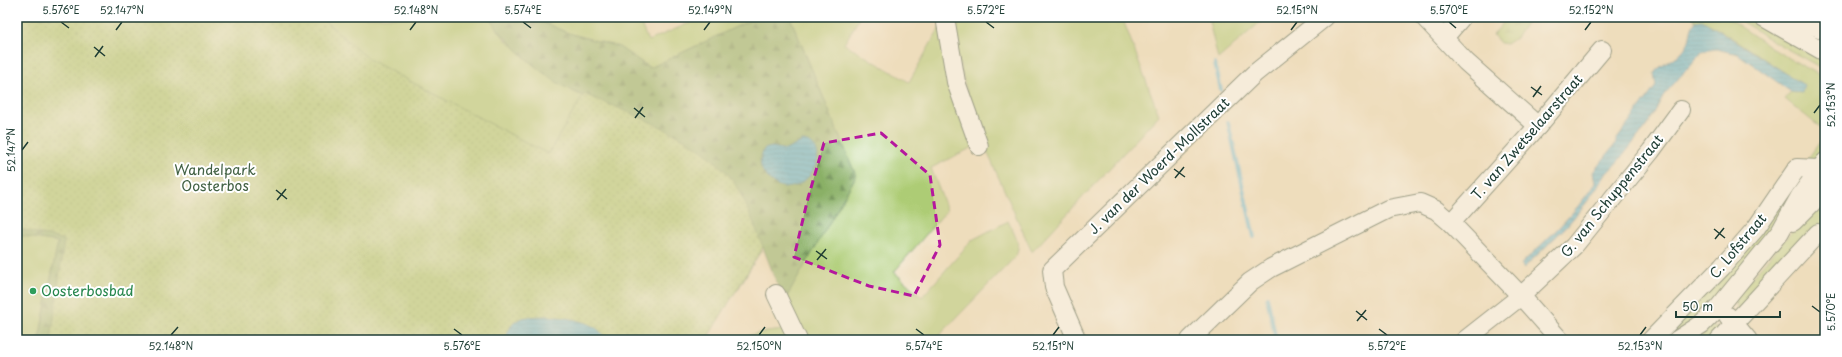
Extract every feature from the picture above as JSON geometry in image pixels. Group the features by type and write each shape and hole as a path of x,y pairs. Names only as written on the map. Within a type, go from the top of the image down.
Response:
{"street":[{"path":"945,17 956,82 979,146"},
{"name":"J. van der Woerd-Mollstraat","path":"1077,340 1054,287 1052,270 1254,74 1325,17"},
{"path":"1424,17 1466,62 1538,126"},
{"path":"1444,38 1462,17"},
{"path":"1763,17 1825,52"},
{"path":"1790,17 1825,30"},
{"name":"T. van Zwetselaarstraat","path":"1451,223 1538,126 1602,50"},
{"name":"G. van Schuppenstraat","path":"1465,340 1521,296 1574,246 1651,151 1681,110"},
{"name":"C. Lofstraat","path":"1651,340 1722,267 1756,228 1797,168 1823,172"},
{"path":"1677,340 1702,324 1719,307 1780,232 1807,208 1823,172"},
{"path":"1190,340 1255,279 1271,268 1388,209 1420,203 1436,210 1451,223 1521,296 1560,340"},
{"path":"1719,340 1818,233"},
{"path":"776,294 798,340"},
{"path":"1719,307 1748,340"},
{"path":"1692,340 1702,324"}],"highlighted area":[{"path":"881,133 930,175 940,245 914,296 869,286 794,257 808,198 824,143"}],"green space":[{"name":"Wandelpark Oosterbos","path":"17,17 320,17 370,60 548,154 584,94 664,128 702,151 718,164 736,185 749,211 763,247 706,340 51,340 64,240 17,228"},
{"path":"316,17 488,17 506,40 585,97 549,165 363,57"},
{"path":"488,17 531,17 568,33 619,47 650,68 757,17 790,17 856,176 784,302 763,247 737,291 713,285 585,97 544,73 520,53","holes":["803,141 810,143 761,168 760,159 764,149 772,147 786,150"]},
{"path":"531,17 638,17 648,41 703,17 757,17 650,68 619,47 568,33"},
{"path":"790,17 860,17 844,44 909,82 940,27 977,145 931,168 947,210 894,272 922,297 972,240 1008,221 1018,244 1018,248 1015,257 935,340 803,340 784,302 856,176"},
{"path":"947,17 1122,17 1159,115 1032,252 976,127"},
{"path":"1208,17 1266,17 1218,59"},
{"path":"1508,17 1530,17 1516,38 1507,44 1500,43 1493,35"},
{"path":"1691,17 1726,17 1778,52 1825,78 1825,121 1821,128 1785,99 1791,92 1796,93 1804,85 1726,34 1702,20 1696,21"},
{"path":"1735,17 1743,17 1825,62 1825,70 1771,40"},
{"path":"1825,135 1825,156 1819,161 1806,161"},
{"path":"1808,173 1775,228 1714,301 1672,340 1665,340 1662,337 1797,176"},
{"path":"1825,199 1825,220 1739,314 1734,298 1782,242"},
{"path":"17,216 83,229 72,340 39,340 58,242 17,235"},
{"name":"Oosterbosbad","path":"17,235 58,242 39,340 17,340"},
{"path":"1710,326 1723,329 1712,340 1698,340"},
{"path":"783,330 786,331 791,340 736,340 758,333"}],"water":[{"path":"1702,20 1804,85 1802,93 1791,92 1738,54 1716,49 1703,51 1663,96 1649,123 1622,157 1606,174 1587,202 1566,227 1524,268 1521,264 1561,225 1579,205 1595,183 1593,172 1614,146 1617,139 1656,86 1654,73 1681,53 1689,42 1694,24 1696,21"},
{"path":"803,141 813,146 817,154 816,164 802,183 791,187 779,186 767,177 762,170 761,157 764,149 772,147 786,150"},
{"path":"546,316 571,319 589,324 602,334 605,340 505,340 512,326 520,319 525,317"}],"waterway":[{"path":"1215,64 1221,90"},
{"path":"1228,122 1254,237"},
{"path":"1267,297 1276,340"}],"place":[{"name":"Oosterbosbad","path":"33,291"}]}
